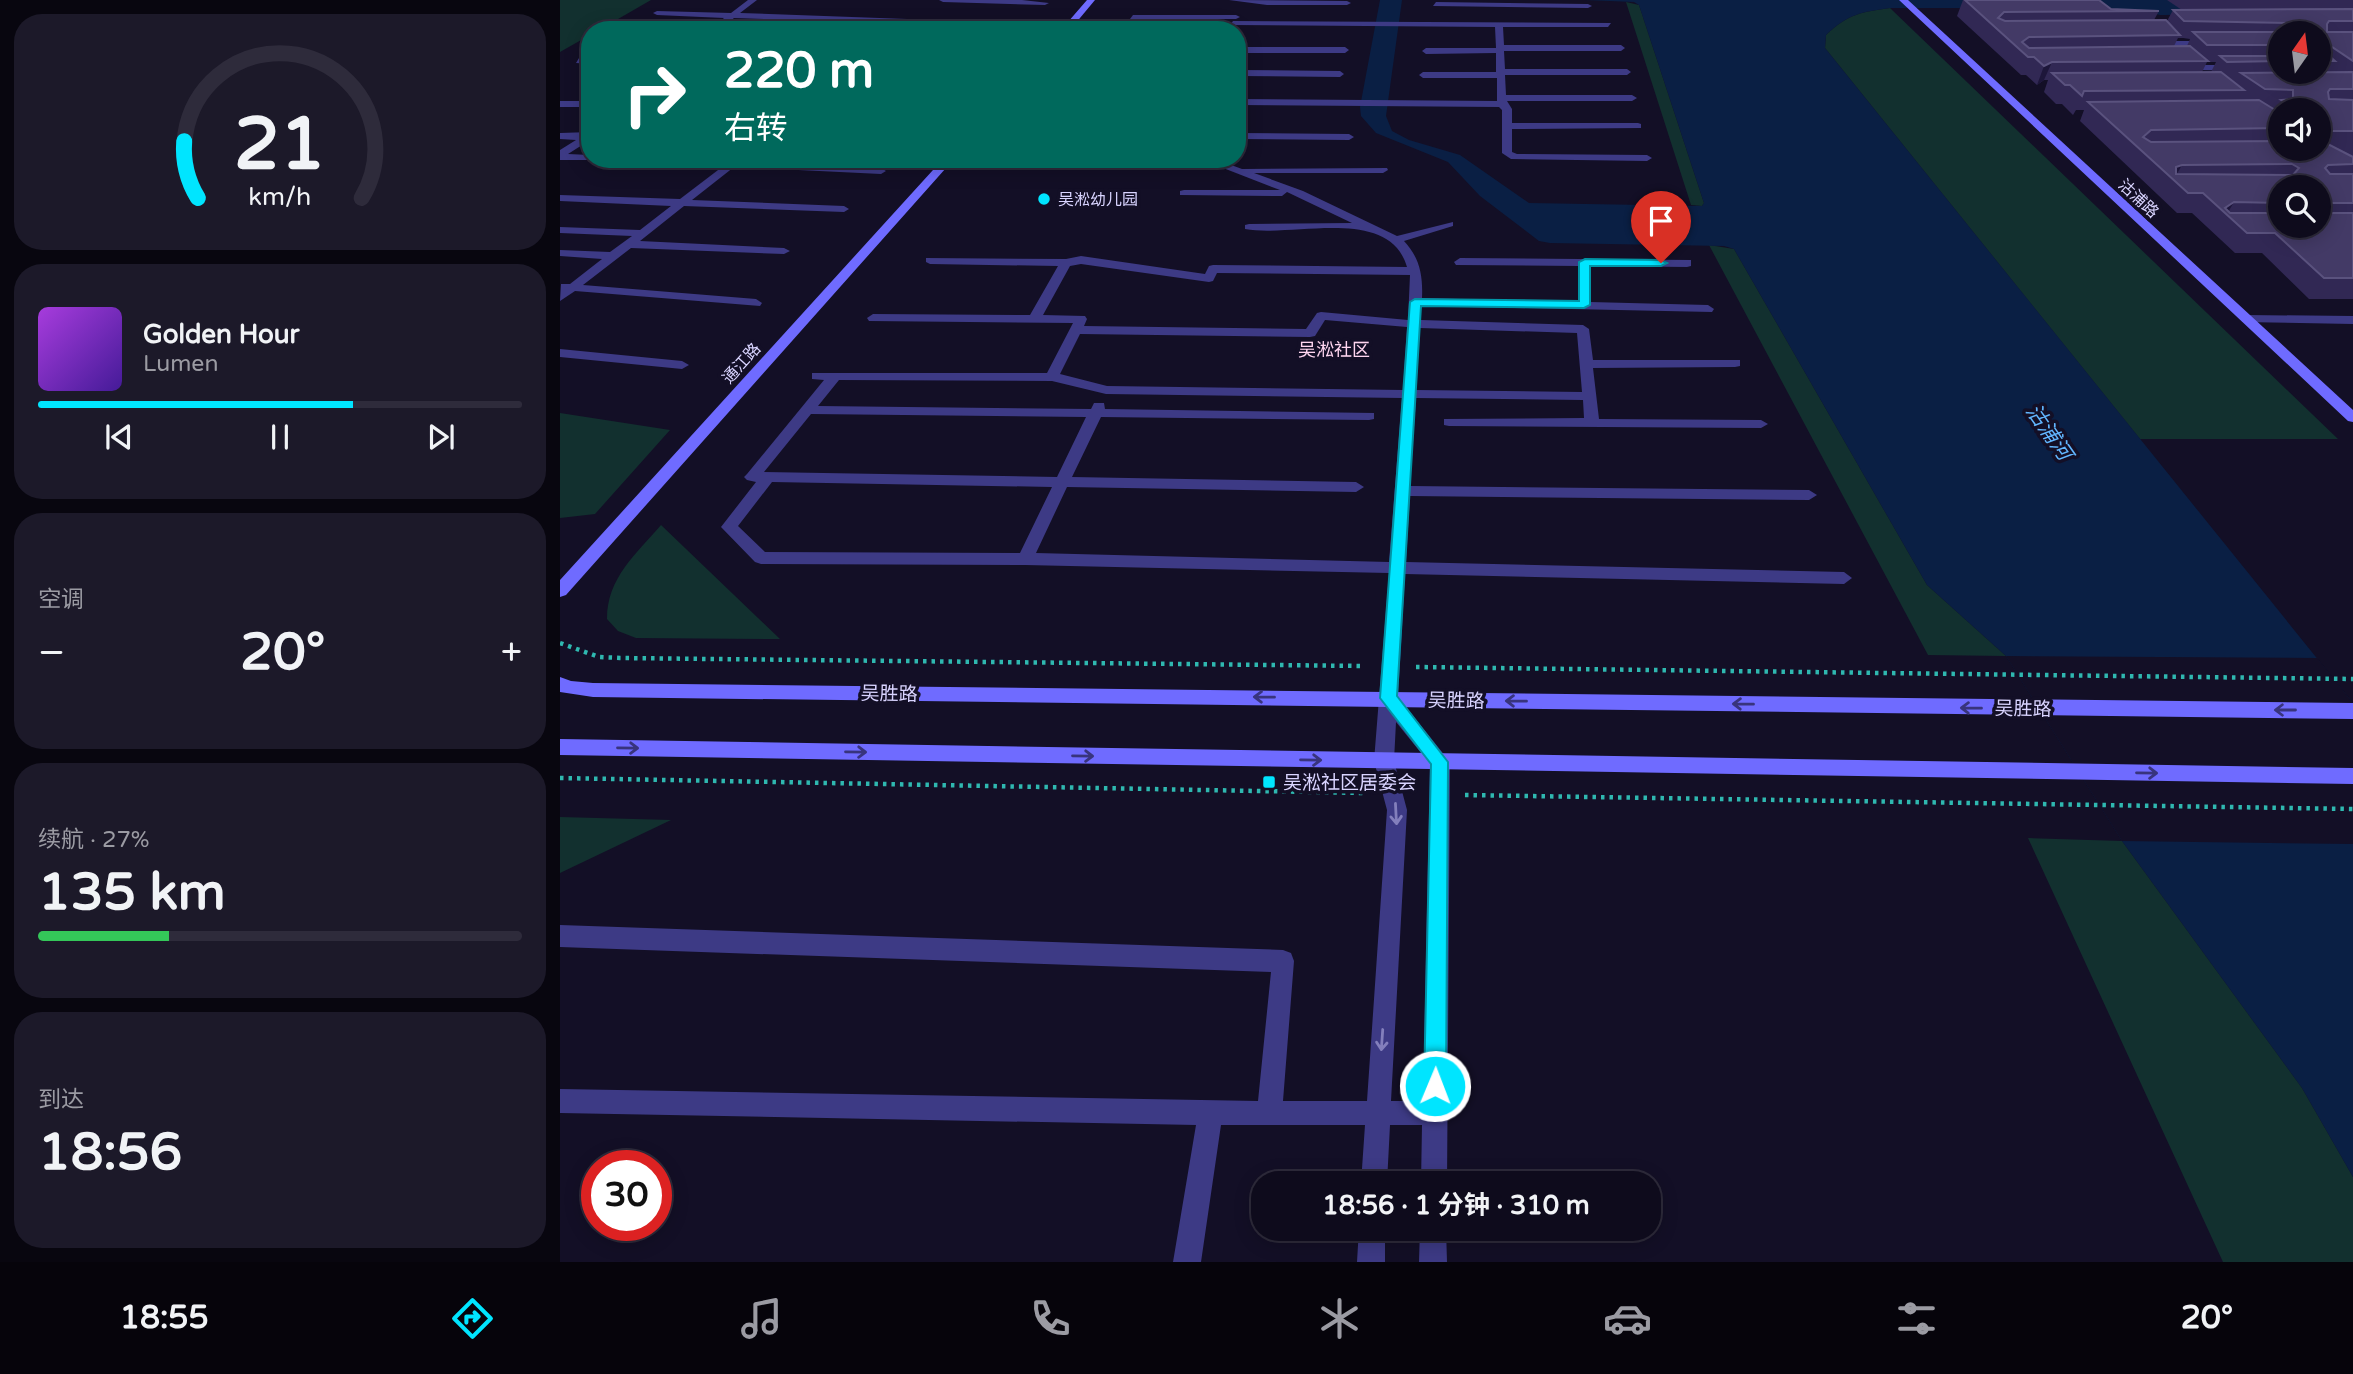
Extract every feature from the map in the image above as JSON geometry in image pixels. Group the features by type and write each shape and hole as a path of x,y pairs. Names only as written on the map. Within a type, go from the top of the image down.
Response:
{"main road":[{"path":"1073,21 1091,0"},
{"name":"沽浦路","path":"1903,0 2353,418"},
{"name":"通江路","path":"560,591 941,168"},
{"name":"吴胜路","path":"560,684 593,690 2353,711"},
{"path":"560,747 2353,776"}],"street":[{"path":"725,21 753,0"},
{"path":"1233,0 1347,3"},
{"path":"1234,21 1243,1"},
{"path":"943,2 1045,3"},
{"path":"1436,4 1588,6"},
{"path":"1529,24 1531,5"},
{"path":"657,13 919,21 928,14"},
{"path":"1133,17 1200,21"},
{"path":"1246,23 1608,25"},
{"path":"1499,24 1502,101 1507,109 1507,153 1516,157 1647,158"},
{"path":"2171,44 2225,44"},
{"path":"1426,51 1621,48"},
{"path":"1246,50 1345,50"},
{"path":"2208,79 2192,66 2268,68"},
{"path":"1423,75 1627,72"},
{"path":"1246,74 1340,74"},
{"path":"1246,102 1394,103 1632,98"},
{"path":"560,104 581,104"},
{"path":"1507,126 1638,126"},
{"path":"560,136 581,136"},
{"path":"1246,136 1349,137"},
{"path":"560,156 581,141"},
{"path":"560,156 581,157"},
{"path":"563,290 727,168"},
{"path":"832,168 881,171"},
{"path":"1227,168 1299,193 1396,240 1409,253 1415,271 1414,324 1384,761 1397,810 1375,1171"},
{"path":"1232,170 1383,170"},
{"path":"1184,192 1299,193"},
{"path":"560,198 844,209"},
{"path":"1396,240 1449,224"},
{"path":"1249,227 1368,226"},
{"path":"560,230 642,233"},
{"path":"627,244 784,251"},
{"path":"560,253 611,256"},
{"path":"930,260 1066,263 1082,260 1209,278 1213,269 1415,271"},
{"path":"1460,262 1687,263"},
{"path":"1584,305 1585,262"},
{"path":"1034,319 1066,263"},
{"path":"563,290 757,303"},
{"path":"1415,302 1584,305 1602,309 1708,309"},
{"path":"1076,330 1310,333 1321,316 1414,324 1583,329 1592,423"},
{"path":"873,318 1081,319 1052,377"},
{"path":"2246,319 2353,320"},
{"path":"560,353 682,365"},
{"path":"1586,363 1735,363"},
{"path":"817,376 1052,377 1074,380 1107,390 1590,396"},
{"path":"835,376 752,477 1356,487"},
{"path":"1025,559 1107,390"},
{"path":"807,410 1369,416"},
{"path":"1449,422 1761,424"},
{"path":"768,477 729,527 761,558 1025,559 1844,578"},
{"path":"1402,491 1809,495"},
{"path":"1388,698 1440,762 1434,1171"},
{"path":"560,936 1283,961 1269,1113"},
{"path":"560,1101 1210,1113 1435,1113"},
{"path":"1187,1262 1210,1113"},
{"path":"1371,1262 1372,1241"},
{"path":"1433,1241 1433,1262"}],"path":[{"path":"560,643 599,657 620,658 2353,679"},
{"path":"560,778 1393,793"},
{"path":"1439,795 2353,809"}],"green space":[{"path":"560,0 651,0 615,21 581,21 581,40 560,52"},
{"path":"1626,2 1639,5 1704,203 1702,206 1691,205"},
{"path":"1890,8 2338,439 2140,439 1825,48 1826,35 1841,22 1863,13"},
{"path":"1709,245 1734,249 1927,585 2006,656 1928,655"},
{"path":"560,413 670,430 595,514 560,518"},
{"path":"661,525 780,639 636,638 618,631 607,619 612,591 633,557"},
{"path":"560,817 671,820 560,873"},
{"path":"2028,838 2122,841 2302,1088 2353,1177 2353,1262 2223,1262"}],"water":[{"name":"沽浦河","path":"1380,0 1402,0 1386,116 1392,131 1409,140 1460,155 1529,203 1702,206 1704,203 1639,5 1634,2 1585,0 2353,0 2353,14 2160,15 2139,10 2092,8 1890,8 1863,13 1841,22 1826,35 1825,48 2353,703 2353,1177 2302,1088 2122,841 2006,656 1927,585 1734,249 1724,246 1539,241 1480,196 1448,162 1376,133 1361,116 1360,107"}],"pier":[{"path":"2006,656 2317,658 2353,703 2353,844 2122,841"}],"building":[{"path":"1965,0 2099,0 2111,9 2159,11 2004,12 1998,18 2005,21 2166,20 2180,35 2029,37 2022,42 2029,48 2190,46 2208,61 2052,62 2044,66 2034,57 2028,57"},
{"path":"2353,9 2353,21 2184,21 2173,10"},
{"path":"2193,32 2268,32 2268,45 2207,45"},
{"path":"2331,32 2353,32 2353,61 2331,46"},
{"path":"2220,56 2268,56 2268,61 2227,62"},
{"path":"2221,72 2244,90 2084,91 2082,96 2052,73"},
{"path":"2331,72 2353,72 2353,89 2330,89 2329,98 2293,98 2293,90 2265,89 2241,73 2268,73 2268,84 2331,84"},
{"path":"2331,99 2353,100 2353,131 2331,131"},
{"path":"2259,100 2268,106 2268,128 2151,130 2143,137 2151,142 2268,141 2268,161 2331,161 2331,146 2353,157 2353,164 2328,165 2325,168 2330,174 2353,174 2353,203 2331,203 2331,175 2293,175 2268,175 2268,203 2234,202 2225,208 2230,213 2268,213 2268,233 2247,233 2203,193 2188,193 2088,102","holes":["2292,164 2299,168 2293,175 2176,174 2176,167 2182,165"]},
{"path":"2331,213 2353,213 2353,278 2324,278 2280,238 2331,238"}],"place":[{"name":"吴淞幼儿园","path":"1044,199"},
{"name":"吴淞社区居委会","path":"1269,782"}],"district":[{"name":"吴淞社区","path":"1334,350"}],"route":[{"path":"1435,1086 1440,762 1388,698 1415,302 1584,305 1585,262 1661,263"}]}
